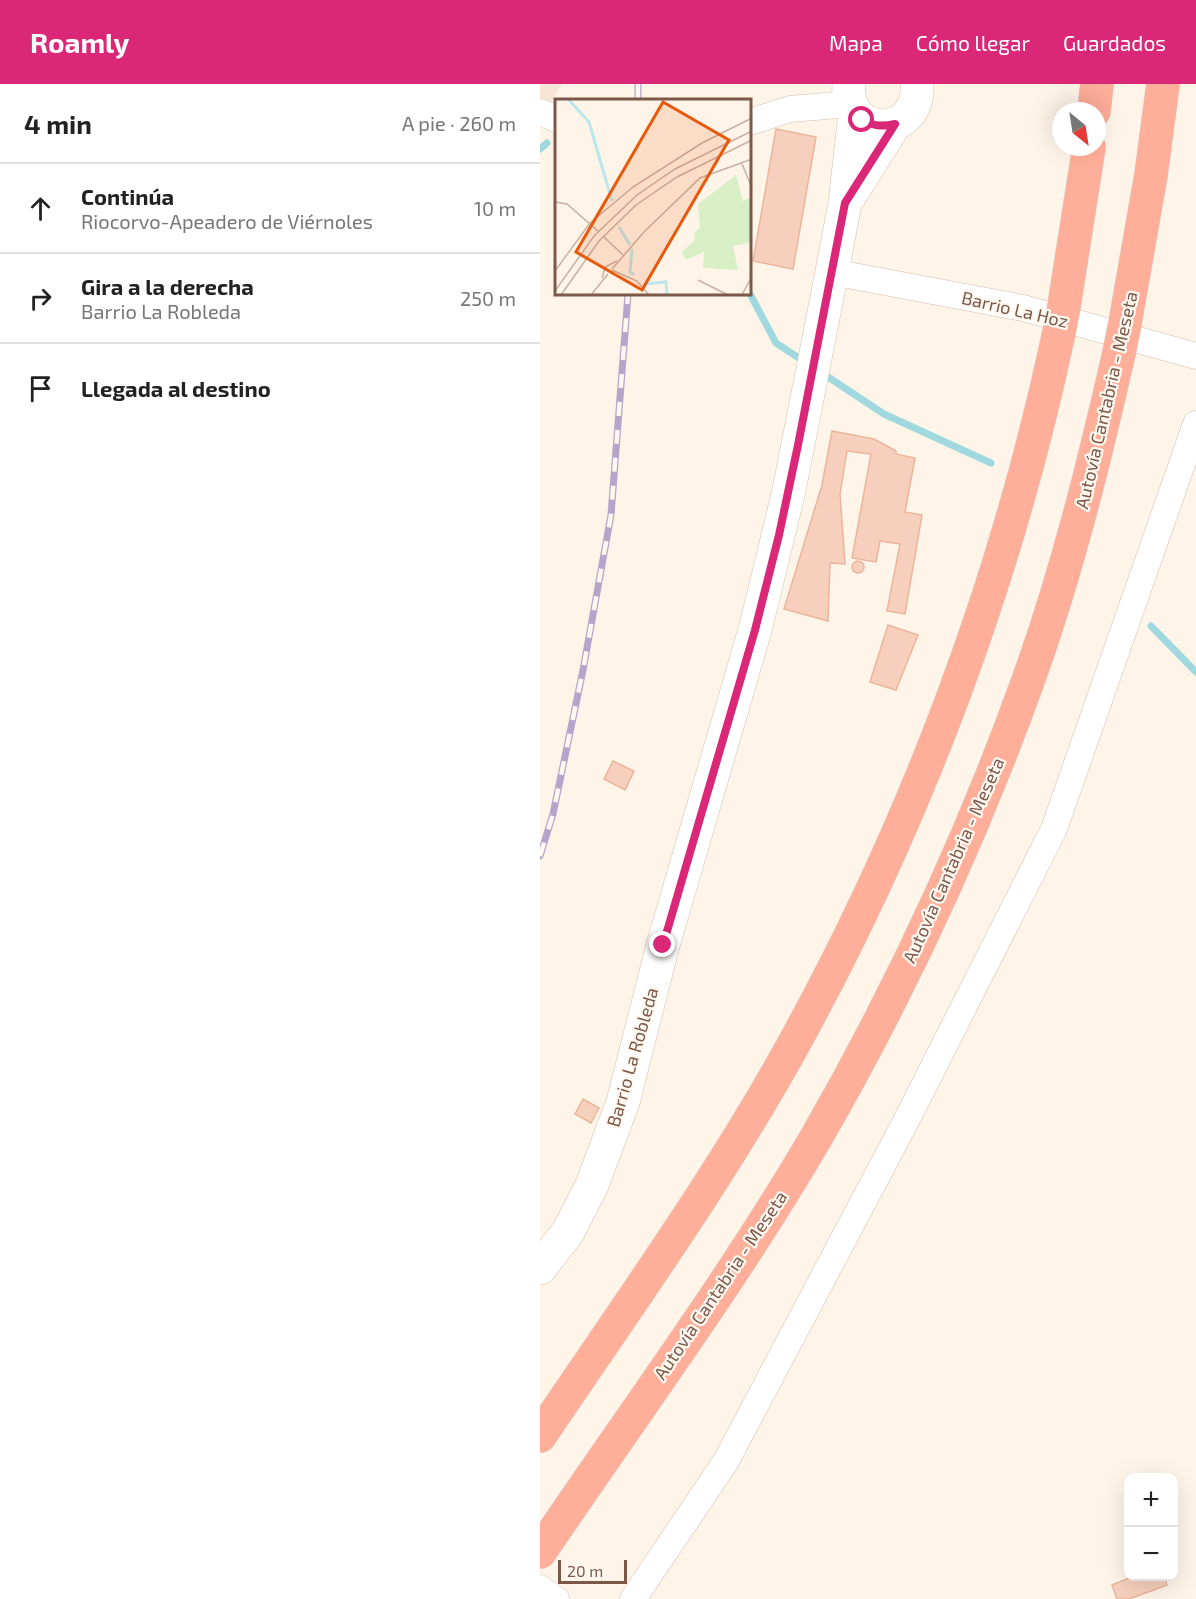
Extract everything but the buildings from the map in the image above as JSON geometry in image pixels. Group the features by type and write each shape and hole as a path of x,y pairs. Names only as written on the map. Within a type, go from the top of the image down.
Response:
{"highway":[{"path":"1095,102 1097,84"},
{"name":"Autovía Cantabria - Meseta","path":"540,1552 785,1188 844,1088 922,938 972,824 1029,677 1081,509 1122,338 1152,175 1163,84"},
{"path":"540,1436 668,1250 797,1040 854,929 928,760 971,645 1014,510 1037,426 1061,321 1088,156"}],"street":[{"name":"Barrio La Robleda","path":"845,203 895,124 906,118 913,109 917,97 917,84"},
{"name":"Barrio La Robleda","path":"540,1268 568,1232 592,1185 623,1102 663,945 755,630 788,495 845,203 846,96"},
{"path":"752,121 790,109 846,96 872,125 883,127 895,124"},
{"path":"540,112 555,118"},
{"name":"Barrio La Hoz","path":"832,272 1023,308 1196,356"},
{"path":"633,1599 726,1461 905,1123 1054,829 1196,424"},
{"path":"540,1588 556,1599"}],"shaded area":[{"path":"540,84 562,84 540,120"}],"waterway":[{"path":"540,149 547,143"},
{"path":"751,296 776,343 805,362"},
{"path":"822,373 884,414 991,463"},
{"path":"1151,626 1196,672"}],"railway":[{"path":"638,84 638,99"},
{"path":"540,856 553,814 583,670 611,515 628,296"}],"route":[{"path":"663,945 755,630 779,535 845,203 895,124 883,127 862,120"}]}
